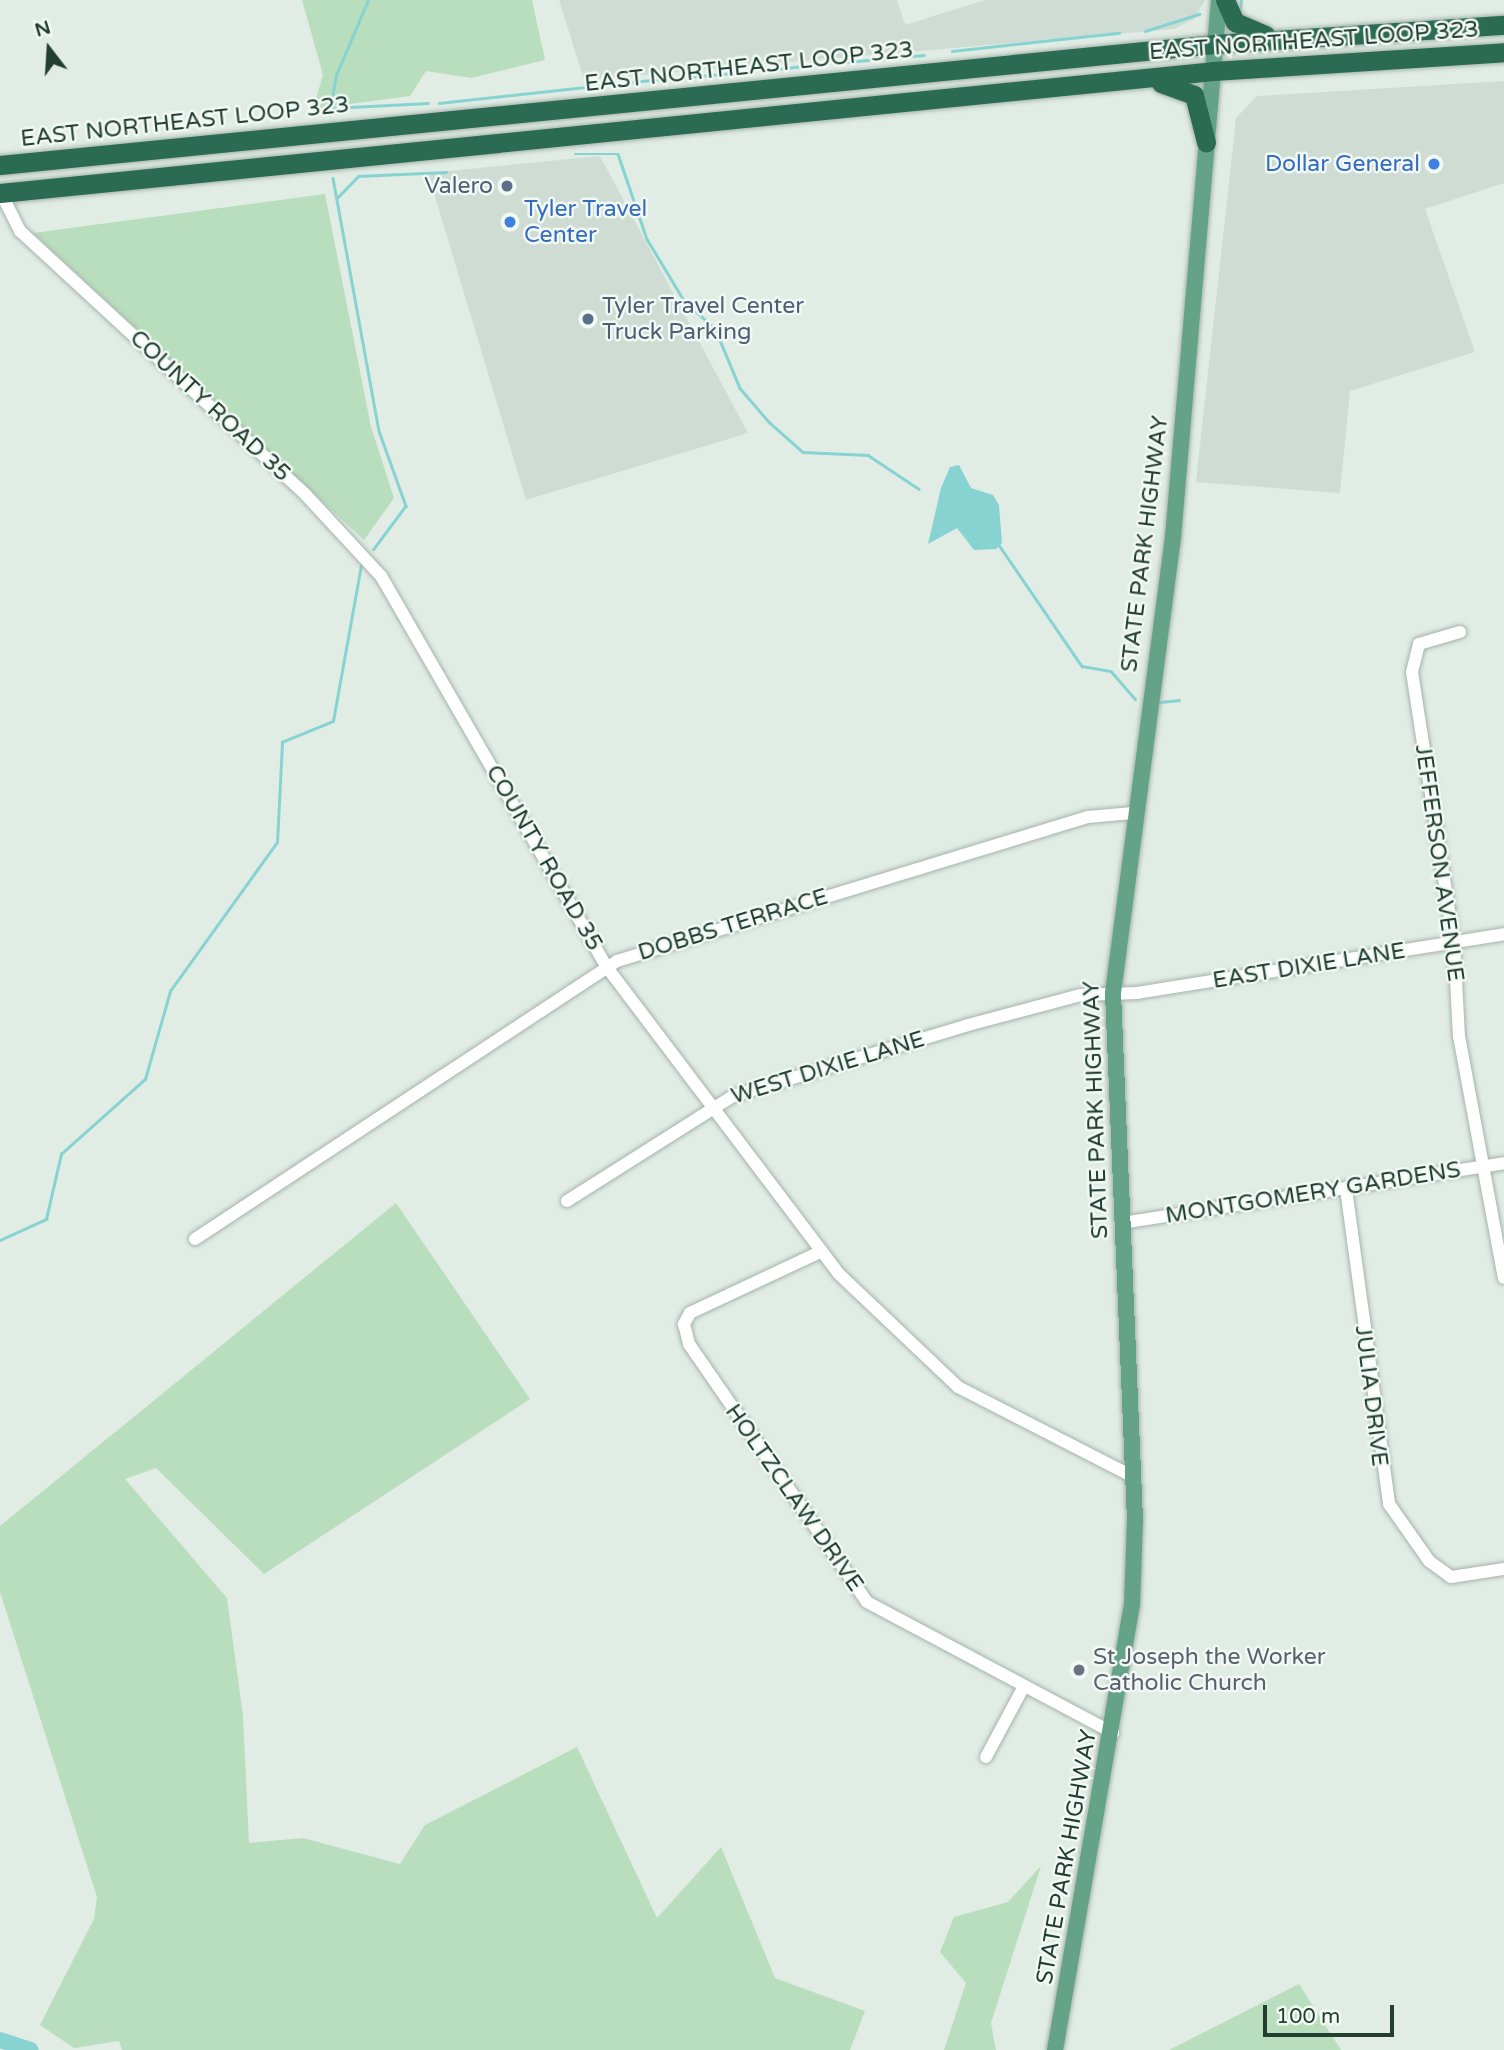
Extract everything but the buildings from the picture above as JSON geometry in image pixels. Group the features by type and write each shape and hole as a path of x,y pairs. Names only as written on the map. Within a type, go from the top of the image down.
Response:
{"highway":[{"path":"1225,0 1243,29 1283,38"},
{"name":"EAST NORTHEAST LOOP 323","path":"0,166 1215,44 1504,24"},
{"path":"1423,29 1424,56"},
{"name":"EAST NORTHEAST LOOP 323","path":"0,192 1213,71 1504,52"},
{"path":"1016,65 1018,91"},
{"path":"1129,80 1191,92 1206,142"},
{"path":"758,90 761,117"},
{"path":"556,111 559,138"}],"main road":[{"name":"STATE PARK HIGHWAY","path":"1055,2050 1113,1733 1132,1605 1132,1476 1113,993 1132,813 1173,537 1219,0"}],"street":[{"name":"COUNTY ROAD 35","path":"0,192 29,240 304,494 381,576 606,967 709,1110 820,1252 950,1381 1132,1476"},
{"name":"JEFFERSON AVENUE","path":"1460,632 1419,644 1411,662 1454,942 1459,1036 1476,1147 1487,1165 1504,1278"},
{"name":"DOBBS TERRACE","path":"195,1238 606,967 1088,817 1132,813"},
{"name":"EAST DIXIE LANE","path":"1113,993 1504,934"},
{"name":"WEST DIXIE LANE","path":"567,1201 733,1096 968,1025 1113,993"},
{"name":"MONTGOMERY GARDENS","path":"1122,1223 1504,1163"},
{"name":"JULIA DRIVE","path":"1346,1189 1383,1488 1429,1561 1451,1577 1504,1569"},
{"name":"HOLTZCLAW DRIVE","path":"820,1252 690,1313 684,1324 689,1344 867,1602 1023,1688 1113,1733"},
{"path":"986,1757 1023,1688"}],"shaded area":[{"path":"559,0 897,0 905,25 985,0 1205,0 1194,19 1174,29 584,80"},
{"path":"1504,81 1504,183 1425,209 1475,352 1350,391 1340,493 1196,482 1236,118 1257,96"},
{"name":"Tyler Travel Center","path":"600,156 748,433 526,500 428,173"}],"green space":[{"path":"302,0 532,0 545,60 471,78 426,71 410,96 313,109 323,75"},
{"path":"325,194 371,427 394,498 364,540 33,233"},
{"path":"396,1203 530,1399 264,1574 156,1468 125,1479 227,1598 243,1716 249,1843 303,1838 400,1864 425,1825 577,1747 657,1918 721,1847 775,1978 865,2011 850,2050 122,2050 119,2041 74,2048 40,2025 94,1919 97,1897 0,1592 0,1526"},
{"path":"1041,1866 991,2023 996,2050 944,2050 966,1983 940,1952 954,1917 1008,1902"},
{"path":"1299,1984 1341,2050 1169,2050"}],"water":[{"path":"959,465 971,488 993,495 999,505 1002,543 996,549 974,550 957,528 928,544 941,488 950,467"}],"waterway":[{"path":"329,115 336,75 368,0"},
{"path":"1240,9 1241,0"},
{"path":"1145,31 1199,14"},
{"path":"952,51 1119,33"},
{"path":"834,63 924,55"},
{"path":"767,70 822,64"},
{"path":"629,82 734,73"},
{"path":"439,103 613,84"},
{"path":"330,108 428,103"},
{"path":"575,154 618,154 647,239 685,302 715,328 740,388 769,422 803,452 868,455 919,489"},
{"path":"337,198 358,176 446,172"},
{"path":"333,178 379,431 406,506 374,549"},
{"path":"999,545 1082,666 1111,671 1135,699"},
{"path":"0,1240 46,1219 61,1154 145,1079 170,991 277,842 282,742 333,721 361,566"},
{"path":"1160,702 1179,700"},
{"path":"0,2040 30,2050"}],"place":[{"name":"Dollar General","path":"1434,164"},
{"name":"Valero","path":"507,186"},
{"name":"Tyler Travel Center","path":"510,222"},
{"name":"Tyler Travel Center Truck Parking","path":"588,319"},
{"name":"St Joseph the Worker Catholic Church","path":"1079,1670"}]}
